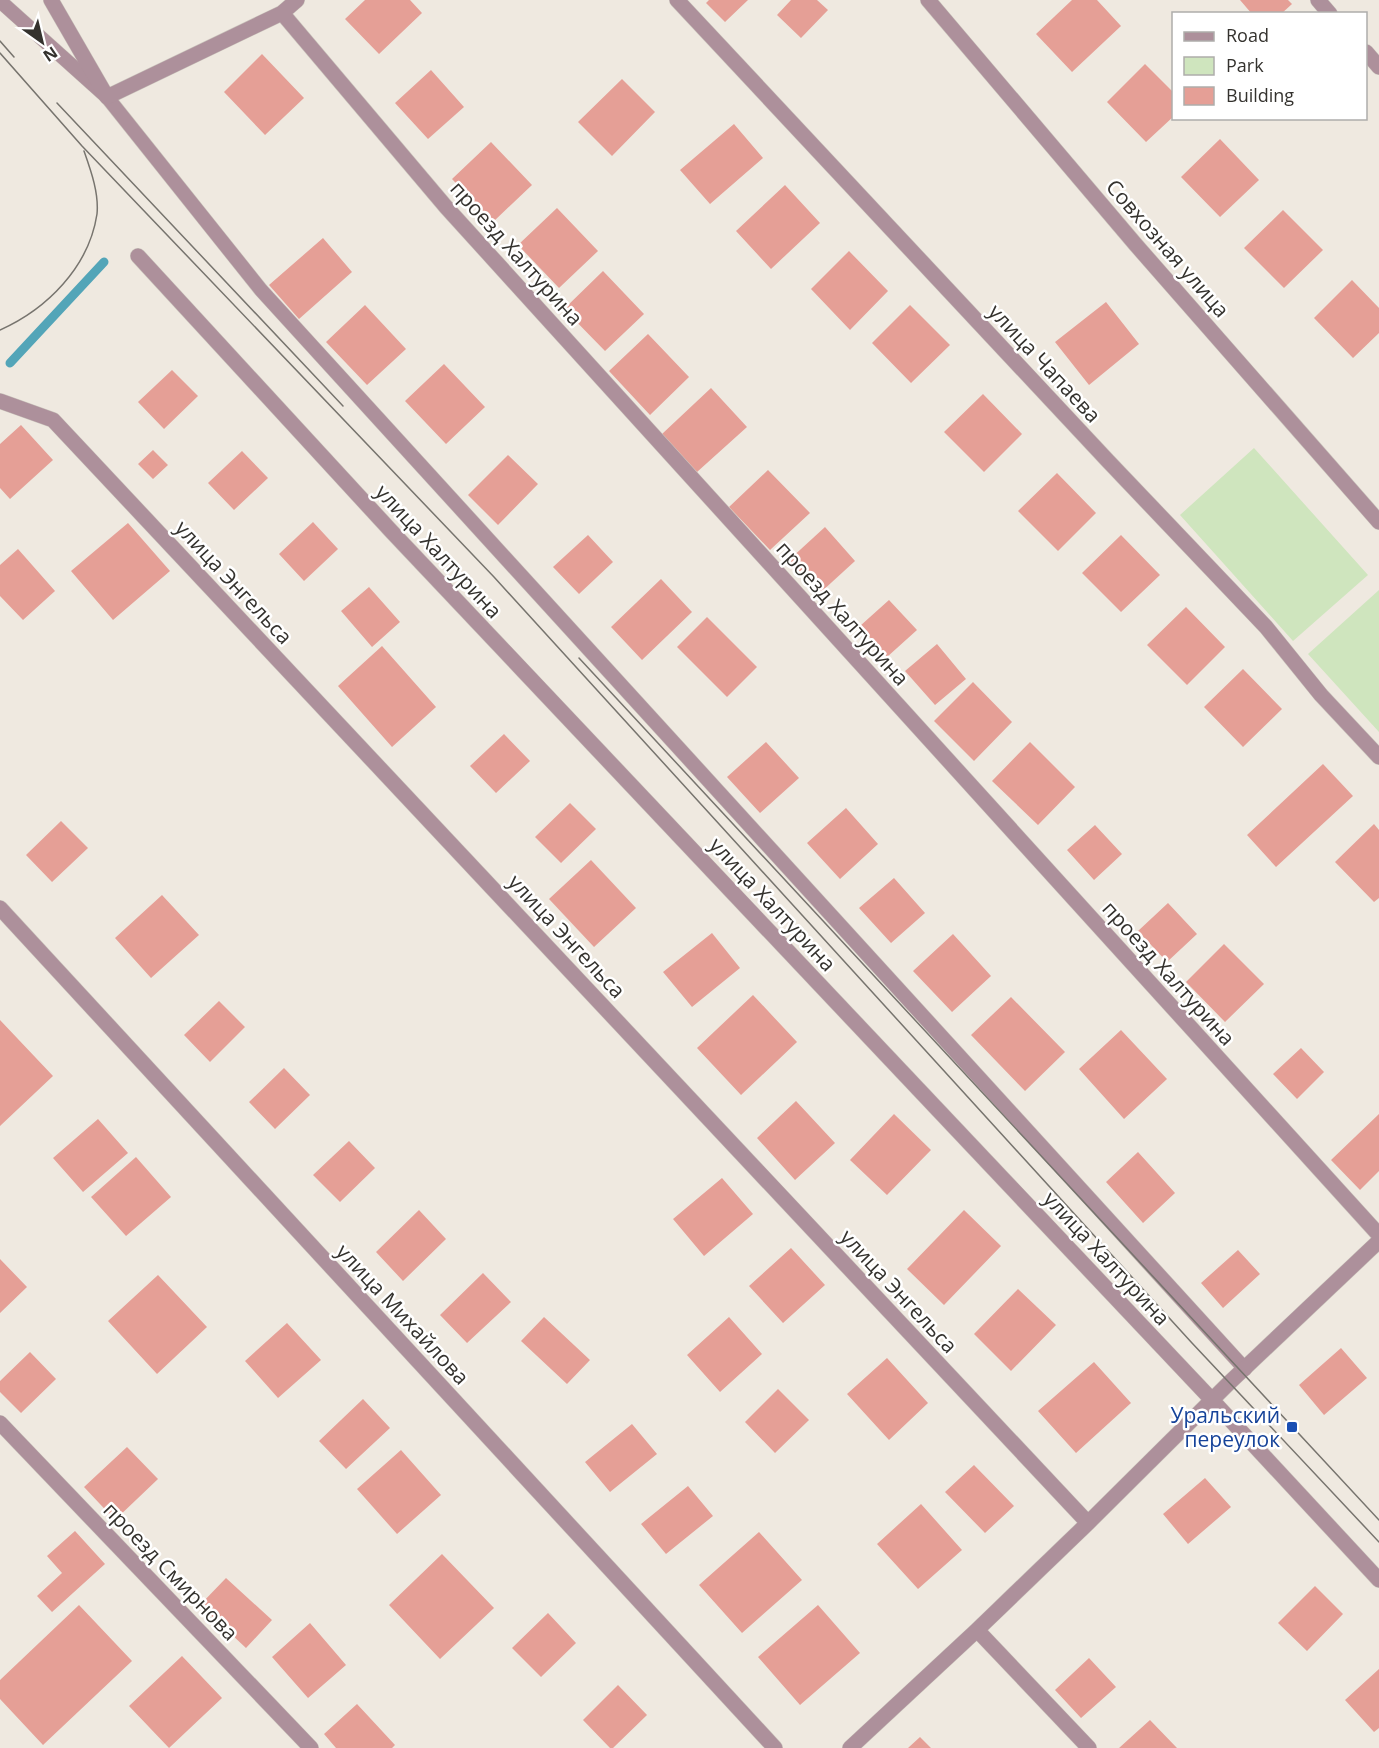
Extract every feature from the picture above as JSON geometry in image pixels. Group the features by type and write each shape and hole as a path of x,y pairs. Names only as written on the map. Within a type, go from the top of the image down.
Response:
{"street":[{"path":"51,0 107,97 282,13 297,0"},
{"name":"улица Чапаева","path":"677,0 1266,627 1321,695 1379,757"},
{"name":"Совхозная улица","path":"928,0 1136,245 1379,522"},
{"path":"1318,0 1328,12"},
{"name":"проезд Халтурина","path":"282,13 446,207 1379,1235"},
{"path":"1367,54 1379,67"},
{"name":"улица Халтурина","path":"138,256 400,541 1212,1400 1379,1580"},
{"name":"улица Энгельса","path":"0,401 53,420 1088,1523"},
{"name":"улица Михайлова","path":"0,908 775,1748"},
{"path":"850,1748 977,1630 1212,1400 1379,1241"},
{"name":"проезд Смирнова","path":"0,1423 311,1748"},
{"path":"977,1630 1089,1748"}],"lane":[{"path":"0,1 107,97 261,290 1245,1369"}],"green space":[{"path":"1254,448 1368,575 1293,641 1180,515"},
{"path":"1379,590 1379,732 1308,654"}],"building":[{"path":"365,0 410,0 422,13 379,54 345,19"},
{"path":"709,0 748,0 725,22 706,3"},
{"path":"791,0 817,0 828,10 801,38 777,15"},
{"path":"1072,0 1097,0 1121,26 1072,72 1036,34"},
{"path":"1240,0 1288,0 1292,4 1283,12 1250,12"},
{"path":"262,54 304,98 265,135 224,92"},
{"path":"1145,64 1172,91 1172,118 1146,142 1107,102"},
{"path":"431,70 464,107 428,139 395,103"},
{"path":"622,79 655,112 612,156 578,122"},
{"path":"734,124 763,158 710,204 680,170"},
{"path":"1220,139 1259,180 1220,217 1181,177"},
{"path":"491,142 532,185 493,222 452,179"},
{"path":"785,185 820,223 771,269 736,231"},
{"path":"557,208 598,251 559,288 518,245"},
{"path":"1283,210 1323,250 1284,288 1244,248"},
{"path":"323,238 352,272 299,319 269,285"},
{"path":"849,251 888,291 850,330 811,289"},
{"path":"603,271 644,314 605,351 564,309"},
{"path":"1352,280 1379,308 1379,333 1353,358 1314,318"},
{"path":"1106,302 1139,344 1089,385 1055,342"},
{"path":"365,305 406,349 367,385 326,342"},
{"path":"910,305 950,345 911,383 872,343"},
{"path":"648,334 689,377 650,415 609,371"},
{"path":"444,364 485,407 446,444 405,401"},
{"path":"172,370 198,396 164,429 138,402"},
{"path":"711,388 747,427 697,472 662,434"},
{"path":"983,394 1022,434 984,472 944,432"},
{"path":"21,425 53,460 10,499 0,488 0,444"},
{"path":"153,450 168,465 153,479 138,464"},
{"path":"242,451 268,478 234,510 208,483"},
{"path":"508,455 538,484 498,525 468,495"},
{"path":"768,470 810,513 770,550 729,507"},
{"path":"1057,473 1096,513 1058,551 1018,511"},
{"path":"313,522 338,549 304,581 279,554"},
{"path":"128,523 170,571 113,620 71,571"},
{"path":"825,527 855,561 820,593 789,560"},
{"path":"588,535 613,562 579,594 553,567"},
{"path":"1121,535 1160,575 1121,612 1082,573"},
{"path":"18,549 55,591 23,620 0,596 0,565"},
{"path":"661,579 692,612 642,660 611,627"},
{"path":"369,587 400,622 372,647 341,611"},
{"path":"889,600 917,630 887,657 860,626"},
{"path":"1186,607 1225,647 1187,685 1147,645"},
{"path":"707,617 757,667 727,697 677,647"},
{"path":"937,644 966,679 935,705 905,671"},
{"path":"382,646 436,707 392,747 338,686"},
{"path":"1243,669 1282,709 1243,747 1204,707"},
{"path":"973,682 1012,722 974,761 934,721"},
{"path":"504,734 530,761 496,793 470,766"},
{"path":"766,742 799,778 760,813 727,777"},
{"path":"1030,742 1075,787 1038,825 992,781"},
{"path":"1323,764 1353,796 1276,867 1247,835"},
{"path":"570,803 596,829 561,863 535,837"},
{"path":"846,808 878,844 840,879 807,843"},
{"path":"61,821 88,848 52,882 26,855"},
{"path":"1374,824 1379,830 1379,898 1374,902 1335,862"},
{"path":"1095,825 1122,854 1094,880 1067,850"},
{"path":"591,860 636,908 594,947 549,899"},
{"path":"894,878 925,913 891,943 859,908"},
{"path":"162,895 199,935 151,978 115,938"},
{"path":"1168,903 1197,934 1167,962 1138,931"},
{"path":"712,933 740,968 692,1007 663,972"},
{"path":"953,934 991,976 952,1012 913,971"},
{"path":"1224,944 1264,984 1225,1022 1186,982"},
{"path":"753,995 797,1042 741,1095 697,1048"},
{"path":"1011,997 1065,1052 1025,1091 971,1035"},
{"path":"219,1001 245,1027 210,1062 184,1035"},
{"path":"0,1020 53,1076 0,1126"},
{"path":"1121,1030 1167,1079 1124,1119 1079,1069"},
{"path":"1301,1048 1324,1072 1297,1099 1273,1074"},
{"path":"284,1068 310,1095 275,1129 249,1102"},
{"path":"796,1101 835,1143 795,1180 757,1138"},
{"path":"894,1114 931,1150 887,1195 850,1160"},
{"path":"1379,1114 1379,1171 1360,1190 1331,1160"},
{"path":"98,1119 128,1153 83,1192 53,1158"},
{"path":"349,1141 375,1168 340,1202 313,1175"},
{"path":"1138,1152 1175,1193 1143,1223 1106,1182"},
{"path":"136,1157 171,1197 126,1236 91,1197"},
{"path":"722,1178 753,1214 704,1256 673,1219"},
{"path":"419,1210 446,1239 403,1281 376,1252"},
{"path":"964,1210 1001,1246 944,1305 907,1269"},
{"path":"791,1248 825,1285 783,1323 749,1286"},
{"path":"1238,1250 1260,1274 1223,1308 1201,1283"},
{"path":"0,1259 27,1287 0,1313"},
{"path":"483,1273 511,1302 467,1343 440,1315"},
{"path":"158,1275 207,1327 157,1374 108,1321"},
{"path":"1018,1289 1056,1325 1011,1371 974,1334"},
{"path":"544,1317 590,1360 567,1384 521,1341"},
{"path":"729,1317 762,1354 720,1392 687,1355"},
{"path":"287,1323 321,1360 278,1398 245,1361"},
{"path":"1341,1348 1367,1378 1324,1415 1299,1385"},
{"path":"30,1352 56,1379 21,1413 0,1392 0,1381"},
{"path":"887,1358 928,1403 889,1440 847,1394"},
{"path":"1094,1362 1131,1403 1076,1453 1038,1411"},
{"path":"778,1389 809,1420 775,1453 745,1422"},
{"path":"363,1399 390,1428 346,1469 319,1441"},
{"path":"632,1424 657,1454 610,1492 585,1462"},
{"path":"127,1447 158,1479 115,1520 84,1487"},
{"path":"401,1450 441,1495 397,1534 357,1489"},
{"path":"974,1465 1014,1506 985,1533 945,1492"},
{"path":"1205,1478 1231,1507 1188,1544 1163,1514"},
{"path":"688,1486 713,1516 666,1554 641,1524"},
{"path":"921,1504 962,1550 918,1589 877,1544"},
{"path":"75,1531 105,1564 52,1612 37,1596 62,1573 47,1556"},
{"path":"759,1532 802,1580 742,1633 699,1585"},
{"path":"442,1554 494,1608 440,1659 389,1605"},
{"path":"226,1578 272,1620 246,1648 200,1605"},
{"path":"1315,1586 1343,1614 1307,1651 1278,1623"},
{"path":"79,1605 132,1661 43,1745 0,1699 0,1680"},
{"path":"818,1605 860,1653 800,1705 758,1657"},
{"path":"548,1613 576,1643 541,1677 512,1648"},
{"path":"310,1623 346,1665 308,1698 272,1657"},
{"path":"182,1656 222,1698 169,1748 129,1706"},
{"path":"1089,1658 1116,1687 1081,1718 1055,1690"},
{"path":"1379,1669 1379,1728 1374,1732 1345,1700"},
{"path":"618,1685 647,1715 613,1748 610,1748 583,1720"},
{"path":"357,1704 395,1745 392,1748 336,1748 324,1734"},
{"path":"1150,1720 1177,1748 1119,1748"},
{"path":"920,1737 931,1748 908,1748"}],"waterway":[{"path":"10,363 104,262"}],"tram line":[{"path":"0,41 14,57"},
{"path":"0,53 82,146 494,577 1192,1343 1379,1542"},
{"path":"57,103 343,406"},
{"path":"0,330 34,310 49,298 63,284 85,252 97,214 97,198 84,151"},
{"path":"579,658 1379,1520"}],"place":[{"name":"Уральский переулок","path":"1292,1427"}]}
